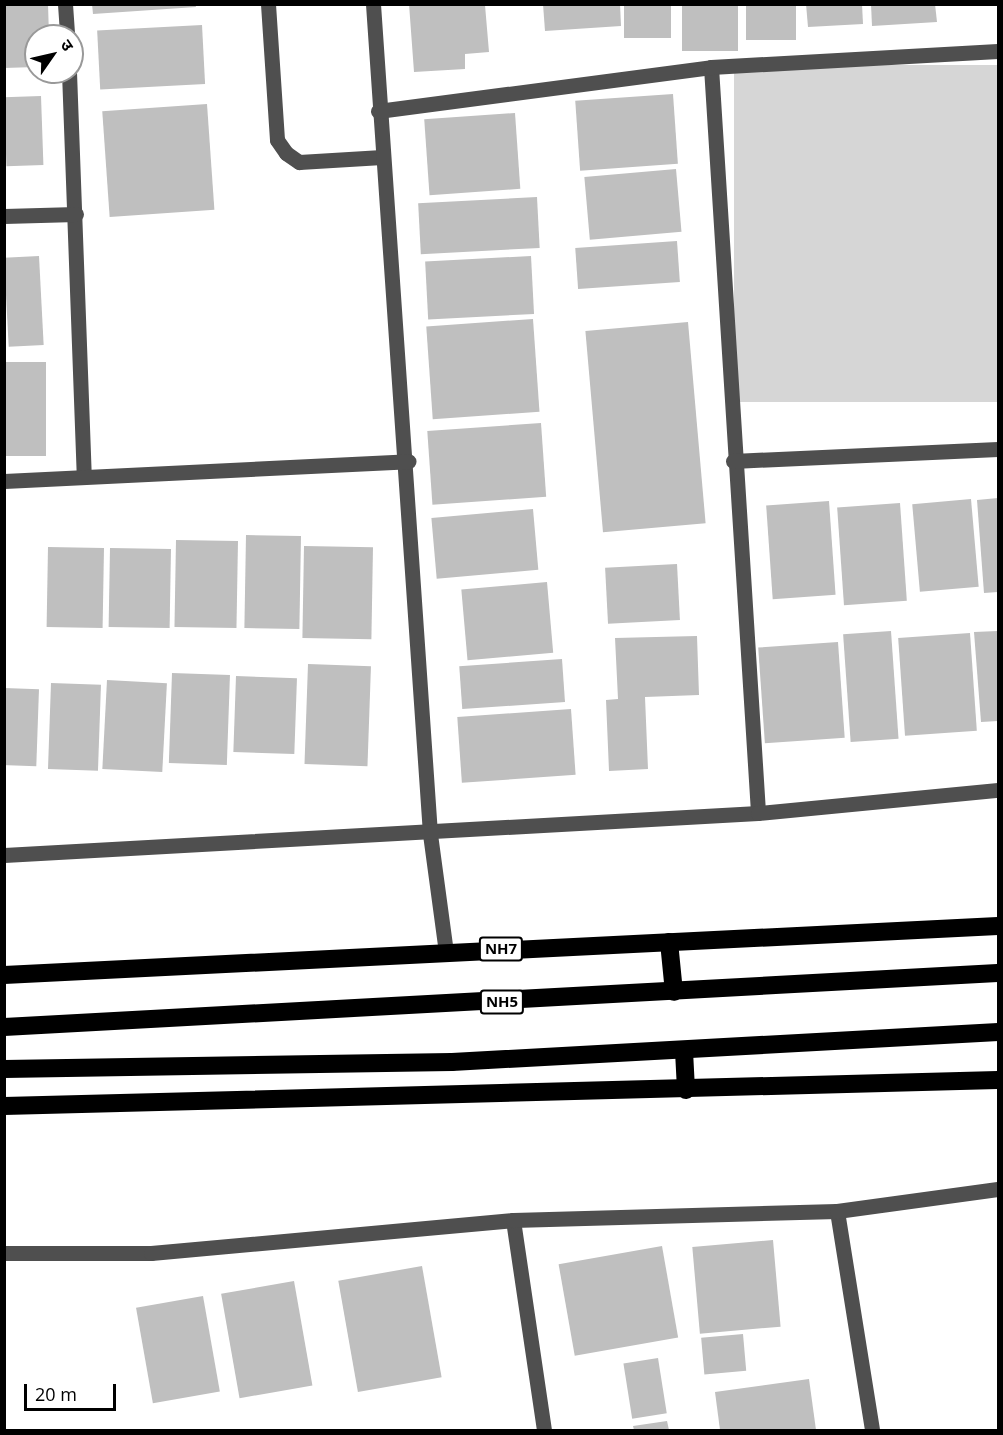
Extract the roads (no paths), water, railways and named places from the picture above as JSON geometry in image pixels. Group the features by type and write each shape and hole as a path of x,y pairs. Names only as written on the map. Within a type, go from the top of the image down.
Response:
{"highway":[{"name":"NH7","path":"4,975 999,926"},
{"path":"669,942 674,992"},
{"name":"NH5","path":"4,1027 999,973"},
{"path":"4,1069 452,1062 684,1052 999,1032"},
{"path":"684,1052 686,1090"},
{"path":"4,1106 686,1090 999,1080"}],"street":[{"path":"65,4 66,24"},
{"path":"268,4 277,140 286,153 299,162 382,157"},
{"path":"373,4 378,111 409,461 430,834 446,952"},
{"path":"378,111 711,67 999,51"},
{"path":"711,67 733,461 758,813"},
{"path":"70,84 84,477"},
{"path":"4,216 76,214"},
{"path":"733,461 999,449"},
{"path":"4,481 409,461"},
{"path":"4,855 430,834 758,813 999,790"},
{"path":"4,1253 151,1252 513,1220 837,1211 999,1189"},
{"path":"837,1211 872,1431"},
{"path":"513,1220 544,1431"}]}
